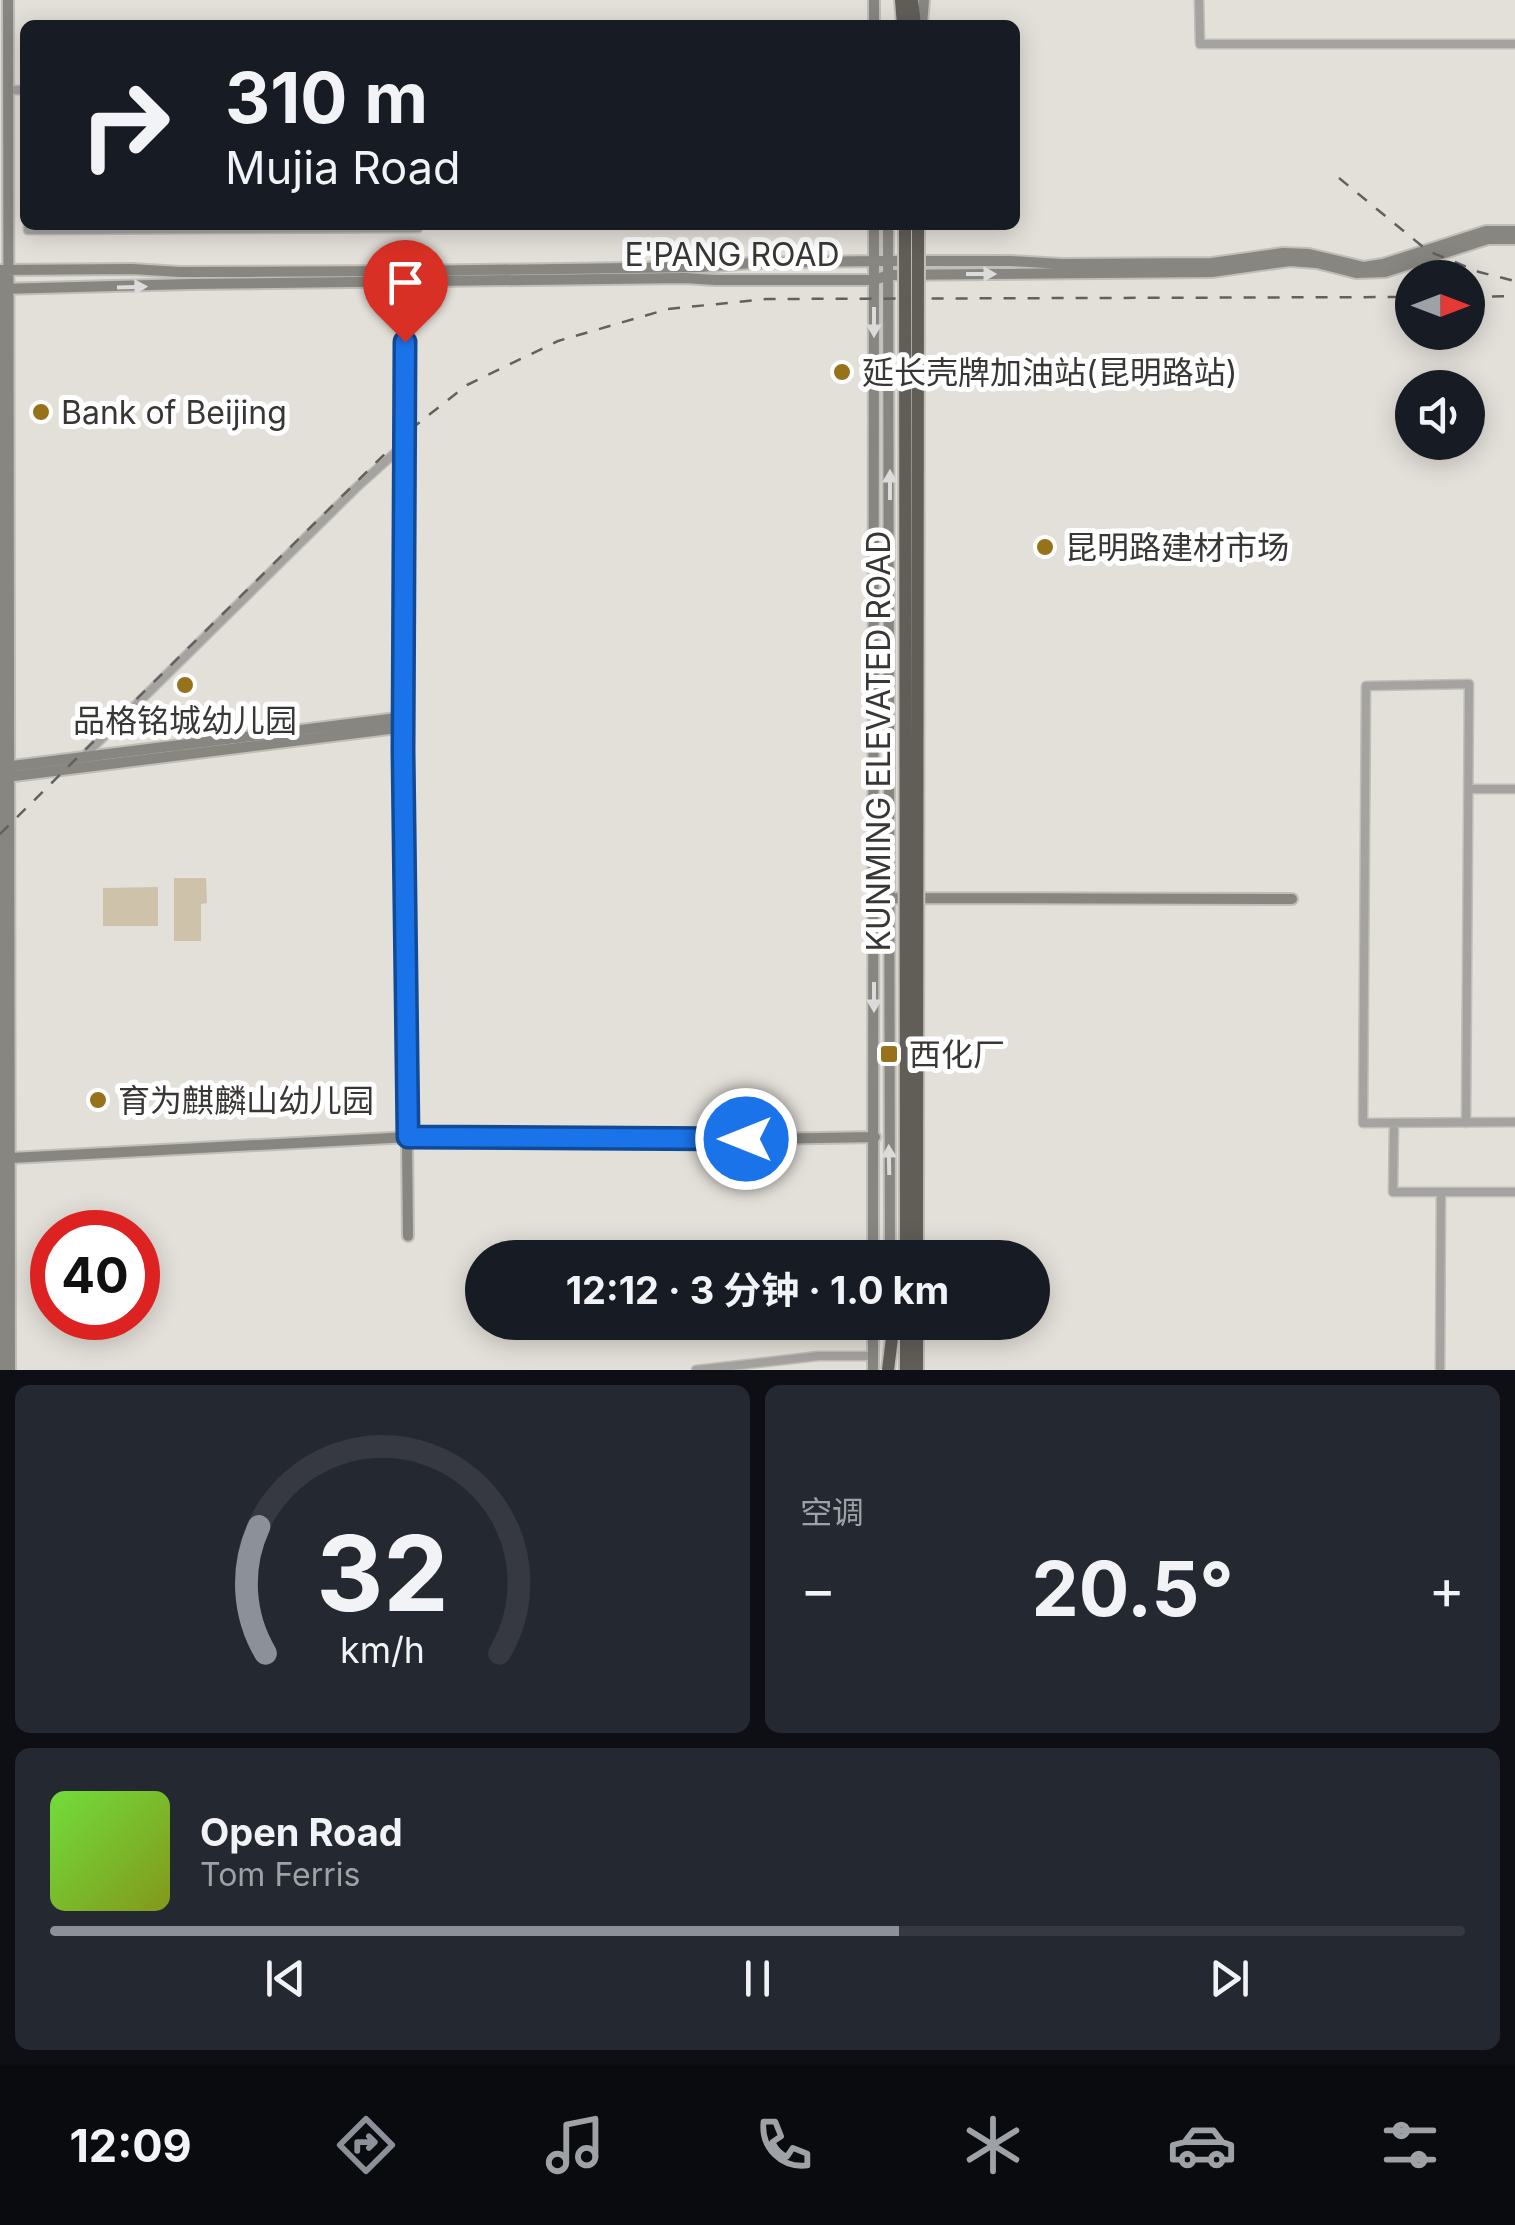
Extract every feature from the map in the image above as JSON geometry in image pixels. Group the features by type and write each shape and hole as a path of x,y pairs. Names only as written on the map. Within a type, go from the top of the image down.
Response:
{"highway":[{"name":"KUNMING ELEVATED ROAD","path":"906,230 906,1240"},
{"name":"KUNMING ELEVATED ROAD","path":"918,230 918,1240"},
{"path":"890,1370 891,1340"},
{"path":"906,1340 906,1370"},
{"path":"918,1340 918,1370"}],"main road":[{"path":"0,1370 4,1149 3,271 8,0"},
{"path":"873,1240 874,230"},
{"path":"888,230 890,1240"},
{"name":"E'PANG ROAD","path":"3,289 807,262 1212,263 1284,252 1364,266 1383,264 1486,231 1515,231"},
{"name":"E'PANG ROAD","path":"3,271 132,269 874,280 888,275 1212,272 1290,260 1356,273 1385,272 1488,239 1515,239"},
{"path":"807,262 807,280"},
{"path":"86,269 86,288"},
{"path":"408,276 404,312 408,1236"},
{"path":"5,772 404,722"},
{"path":"5,772 83,757 404,722"},
{"path":"874,898 1292,898"},
{"path":"4,1149 408,1137 874,1137"},
{"path":"4,1149 10,1370"},
{"path":"873,1340 873,1370"}],"street":[{"path":"1199,0 1200,44 1515,44"},
{"path":"9,90 20,90"},
{"path":"83,757 406,443"},
{"path":"1466,1122 1469,684 1366,686 1363,1123 1515,1122"},
{"path":"1468,789 1515,789"},
{"path":"1394,1123 1393,1192 1515,1192"},
{"path":"1440,1370 1441,1192"},
{"path":"696,1370 818,1356 873,1356"}],"shaded area":[{"path":"174,878 206,878 201,941 174,941"},
{"path":"158,887 158,926 103,926 103,888"}],"railway":[{"path":"1339,178 1428,251 1479,272 1515,281"},
{"path":"1485,297 1515,296"},
{"path":"0,834 406,433 467,385 558,341 668,309 767,299 1395,297"}],"place":[{"name":"延长壳牌加油站(昆明路站)","path":"842,372"},
{"name":"Bank of Beijing","path":"41,412"},
{"name":"昆明路建材市场","path":"1045,547"},
{"name":"品格铭城幼儿园","path":"185,685"},
{"name":"西化厂","path":"889,1054"},
{"name":"育为麒麟山幼儿园","path":"98,1100"}],"route":[{"path":"405,342 403,751 408,1137 746,1139"}]}
